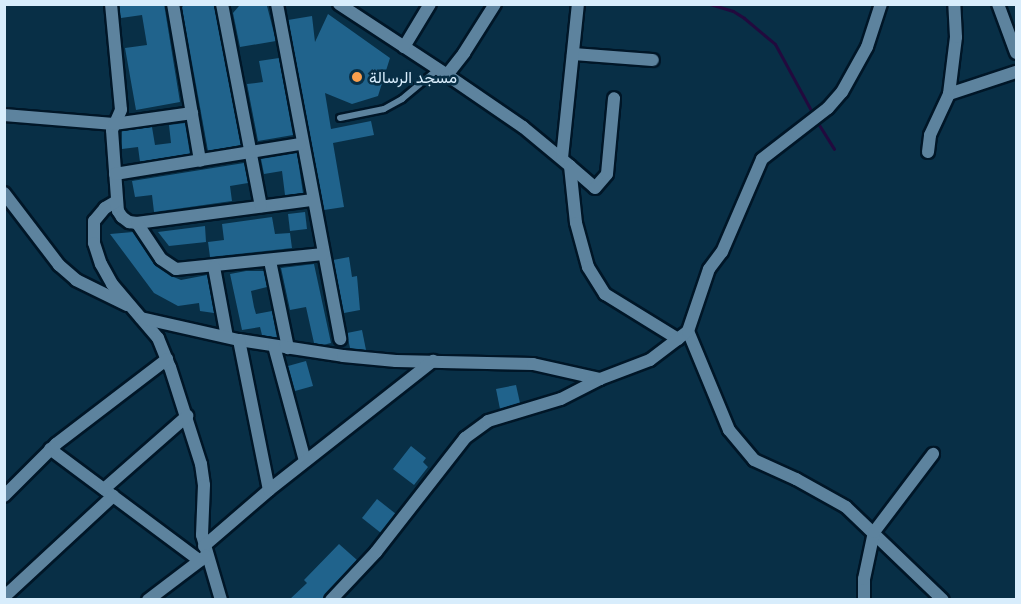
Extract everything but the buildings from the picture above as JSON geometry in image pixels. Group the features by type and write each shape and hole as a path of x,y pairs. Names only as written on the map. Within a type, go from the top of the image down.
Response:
{"street":[{"path":"111,4 121,110 114,124 115,174 117,201 122,217 129,222 137,222 312,200"},
{"path":"173,4 200,161"},
{"path":"222,4 261,206"},
{"path":"277,4 301,144 340,339"},
{"path":"339,4 443,72 566,162 595,188 607,174 614,98"},
{"path":"404,47 430,4"},
{"path":"443,72 464,53 495,4"},
{"path":"578,4 566,162 576,223 588,267 605,294 683,335 729,430 754,460 796,479 846,507 943,600"},
{"path":"331,600 376,552 465,438 488,421 561,399 600,379 650,360 683,335 709,269 722,252 762,159 815,118 842,92 867,47 881,4"},
{"path":"928,152 930,135 949,94 956,37 954,4"},
{"path":"998,4 1017,53"},
{"path":"573,54 654,60"},
{"path":"949,94 1017,72"},
{"path":"4,116 114,124 192,113"},
{"path":"115,174 301,144"},
{"path":"4,193 59,265 76,280 131,306"},
{"path":"117,201 105,208 94,222 94,243 101,264 131,306 158,338 167,359 197,446 204,485 201,521 204,554 221,600"},
{"path":"137,222 168,265 176,268 214,267 323,254"},
{"path":"270,261 288,348"},
{"path":"214,267 269,490"},
{"path":"141,318 288,348 396,361 533,364 600,379"},
{"path":"274,346 305,461"},
{"path":"4,496 50,449 167,359"},
{"path":"148,600 204,554 269,490 433,361"},
{"path":"4,597 187,416"},
{"path":"50,449 109,493 204,554"},
{"path":"864,600 864,579 874,532 933,454"}],"lane":[{"path":"340,118 384,109 443,72"}],"waterway":[{"path":"710,4 733,11 775,44 813,114"},
{"path":"816,120 834,149"}],"place":[{"name":"مسجد الرسالة","path":"357,77"}]}
